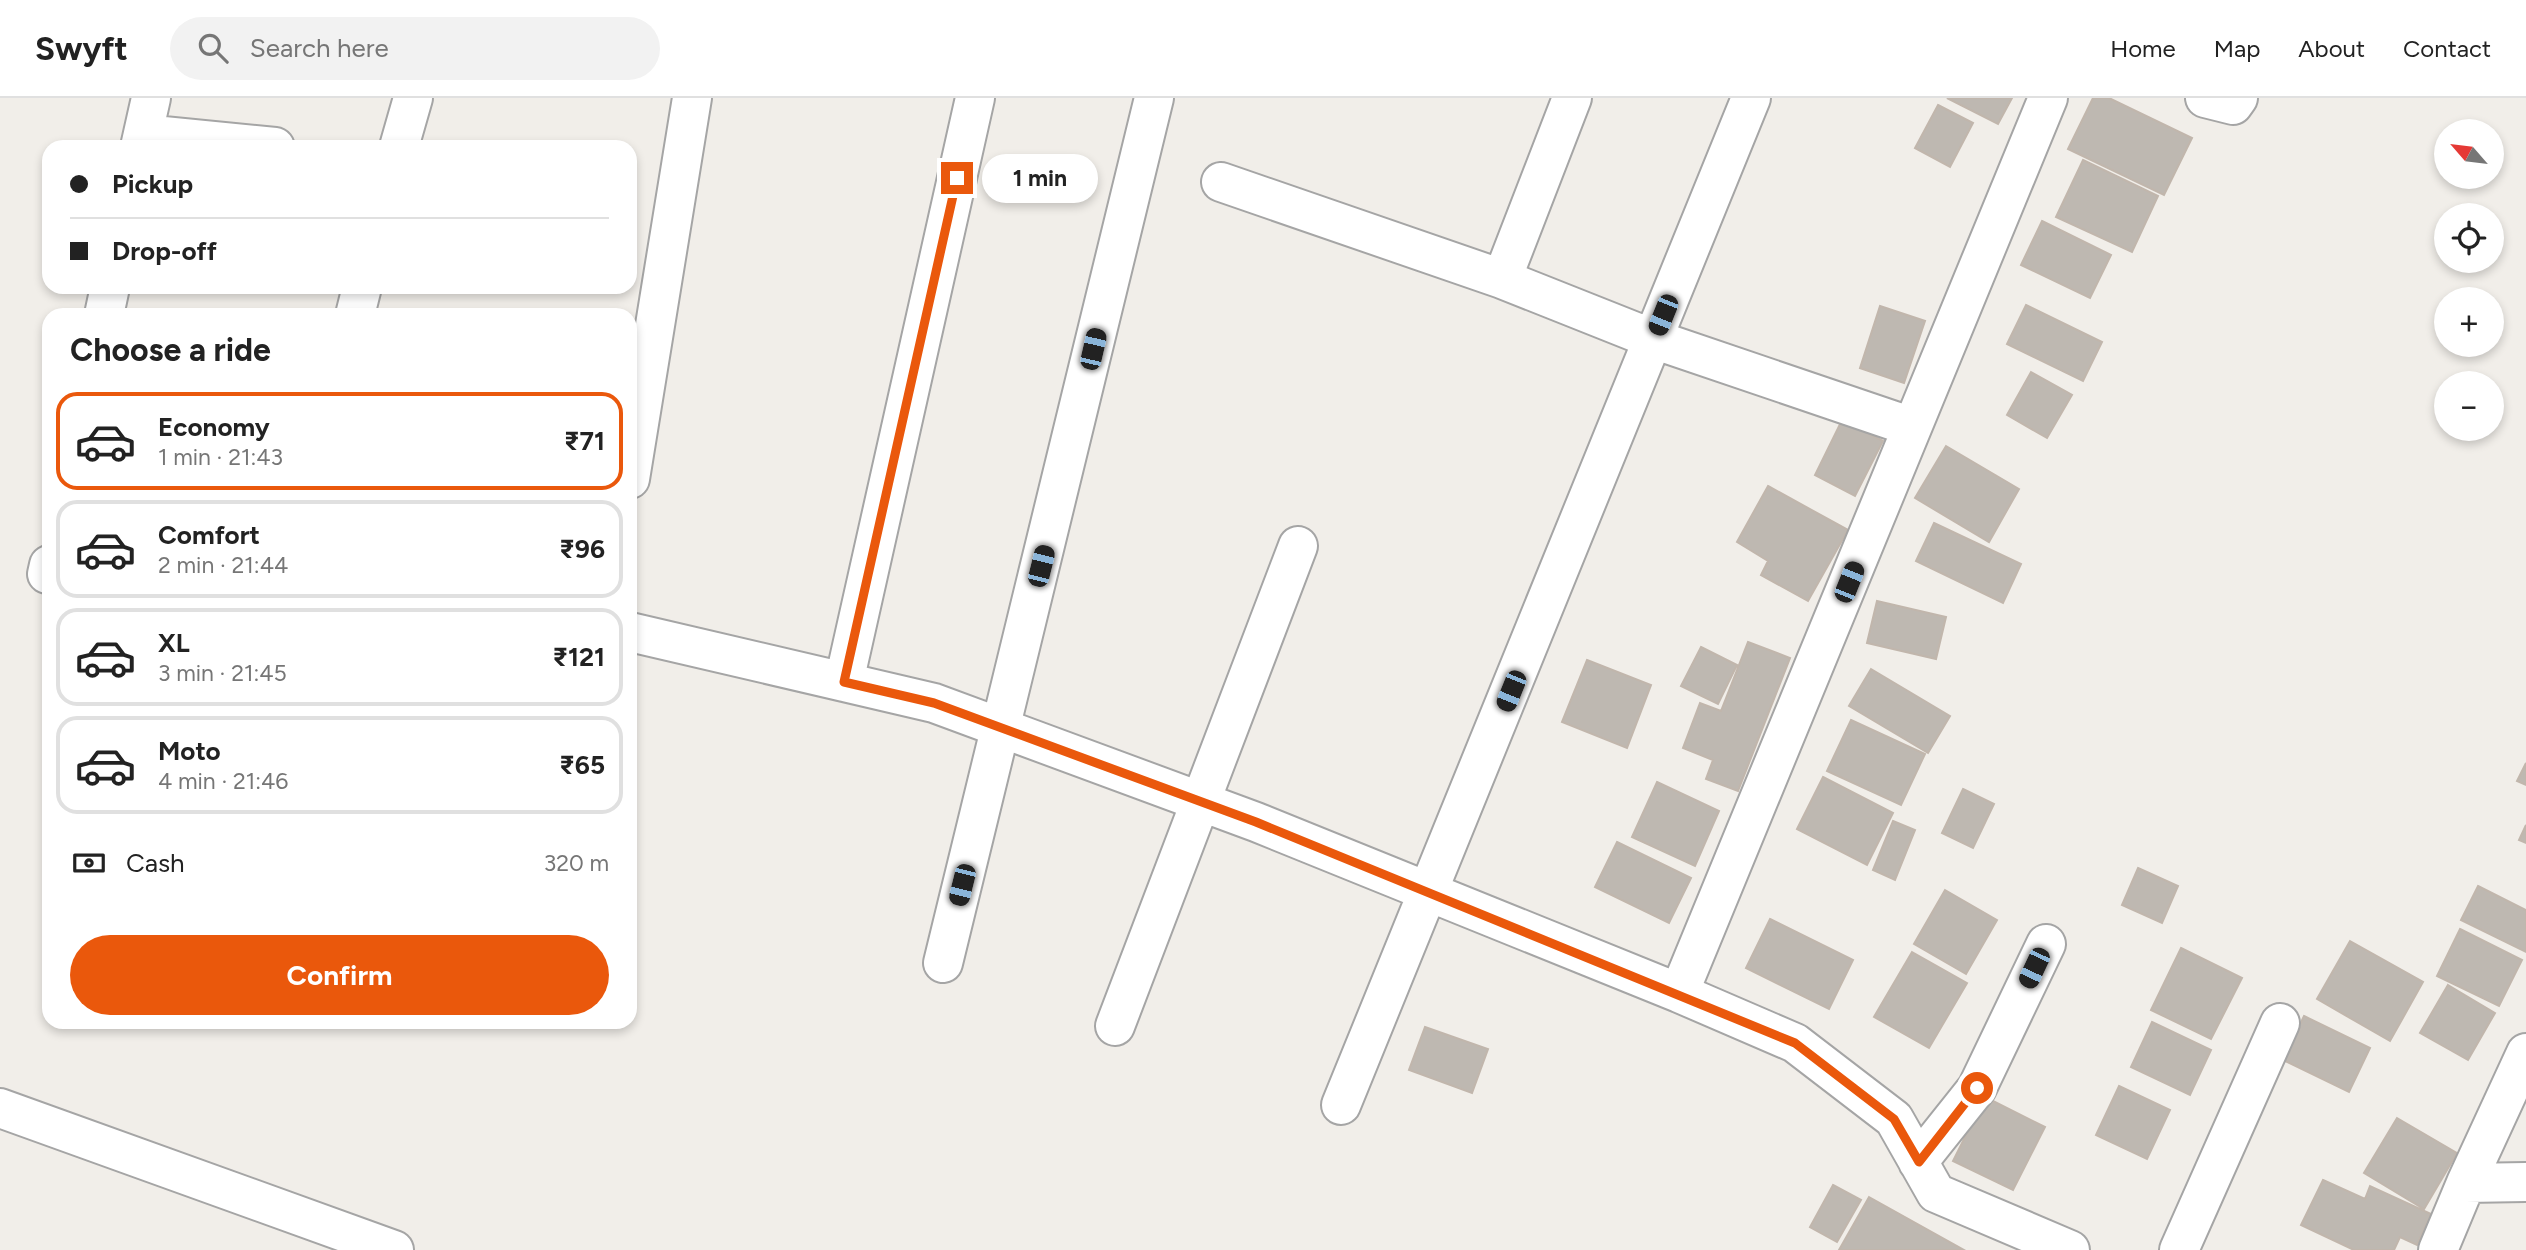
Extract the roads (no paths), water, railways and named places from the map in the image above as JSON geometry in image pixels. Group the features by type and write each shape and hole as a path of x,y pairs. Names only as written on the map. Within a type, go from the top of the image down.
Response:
{"street":[{"path":"401,140 412,98"},
{"path":"637,390 642,327 692,98"},
{"path":"844,682 975,98"},
{"path":"943,963 1154,98"},
{"path":"1502,279 1572,98"},
{"path":"1341,1105 1751,98"},
{"path":"1679,993 2048,98"},
{"path":"2205,98 2233,105 2238,98"},
{"path":"145,126 232,140"},
{"path":"1222,182 1502,279 1653,339 1912,427"},
{"path":"1115,1026 1298,546"},
{"path":"637,634 934,703 1201,802 1679,993 1795,1043 1894,1119 1936,1193 2028,1242 2070,1250"},
{"path":"1919,1162 1977,1088 2046,944"},
{"path":"2179,1250 2280,1023"},
{"path":"2438,1250 2526,1053"},
{"path":"0,1108 394,1250"},
{"path":"2466,1183 2526,1182"}]}
